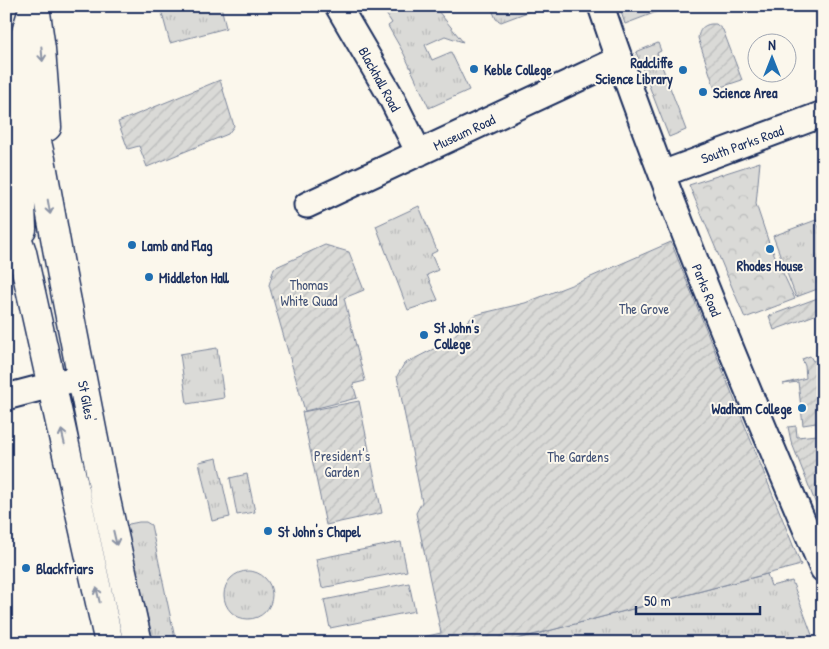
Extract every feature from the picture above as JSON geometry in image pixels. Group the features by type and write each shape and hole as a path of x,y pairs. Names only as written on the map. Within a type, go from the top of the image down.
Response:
{"main road":[{"name":"St Giles'","path":"22,252 21,206 12,147 11,80 15,46 34,6"},
{"name":"St Giles'","path":"34,6 41,49 48,136 42,159"},
{"name":"St Giles'","path":"11,80 26,96 42,159 104,491 138,643"},
{"name":"St Giles'","path":"6,207 22,252 109,643"}],"street":[{"name":"Blackhall Road","path":"338,6 389,92 419,153"},
{"name":"Parks Road","path":"602,6 662,174 747,390 823,569"},
{"name":"Museum Road","path":"307,205 620,59"},
{"name":"South Parks Road","path":"662,174 823,114"},
{"path":"6,397 82,377"}],"green space":[{"path":"160,6 221,6 226,28 170,43"},
{"path":"381,6 434,6 463,42 445,36 425,45 432,60 451,52 469,90 429,108 404,54 388,26 392,23"},
{"path":"488,6 532,7 530,11 501,22 496,19 491,7"},
{"path":"619,6 672,6 625,24"},
{"path":"716,24 723,30 742,80 715,89 698,38 702,28"},
{"path":"658,43 661,51 657,53 686,130 669,137 636,52"},
{"path":"220,80 234,126 228,134 147,167 139,146 128,149 118,122"},
{"path":"760,162 756,204 769,243 795,299 745,318 689,185"},
{"path":"419,206 437,251 431,254 438,270 427,275 438,300 408,310 376,226"},
{"path":"816,220 823,238 823,287 796,297 773,236"},
{"name":"The Gardens","path":"671,242 801,565 502,643 397,643 441,633 416,513 422,502 397,376 404,364 449,341 473,316 525,303 584,280"},
{"name":"Thomas White Quad","path":"325,245 349,252 364,290 344,298 365,381 353,384 357,398 305,411 269,285 274,268"},
{"path":"823,296 823,312 774,330 769,316"},
{"path":"217,348 224,398 187,404 180,354"},
{"path":"810,356 813,361 823,358 823,522 791,441 788,427 796,426 797,437 817,435 816,423 803,425 798,382 783,384 806,378 802,359"},
{"name":"President's Garden","path":"359,401 382,513 326,525 302,412"},
{"path":"217,458 230,517 212,521 199,462"},
{"path":"247,474 255,512 237,515 230,478"},
{"path":"146,522 151,525 176,643 154,643 126,527 129,524"},
{"path":"401,542 407,571 322,588 316,559"},
{"path":"243,571 253,571 262,575 268,581 272,595 268,609 262,615 253,619 243,619 234,615 228,609 224,600 224,590 228,581 234,575"},
{"path":"767,574 771,586 792,581 815,643 502,643"},
{"path":"409,583 415,611 330,628 324,600"}],"place":[{"name":"Keble College","path":"474,69"},
{"name":"Radcliffe Science Library","path":"683,70"},
{"name":"Science Area","path":"703,92"},
{"name":"Lamb and Flag","path":"132,245"},
{"name":"Rhodes House","path":"770,249"},
{"name":"Middleton Hall","path":"149,277"},
{"name":"St John's College","path":"424,335"},
{"name":"Wadham College","path":"802,408"},
{"name":"St John's Chapel","path":"268,531"},
{"name":"Blackfriars","path":"26,568"}],"park label":[{"name":"The Grove","path":"644,308"}]}
